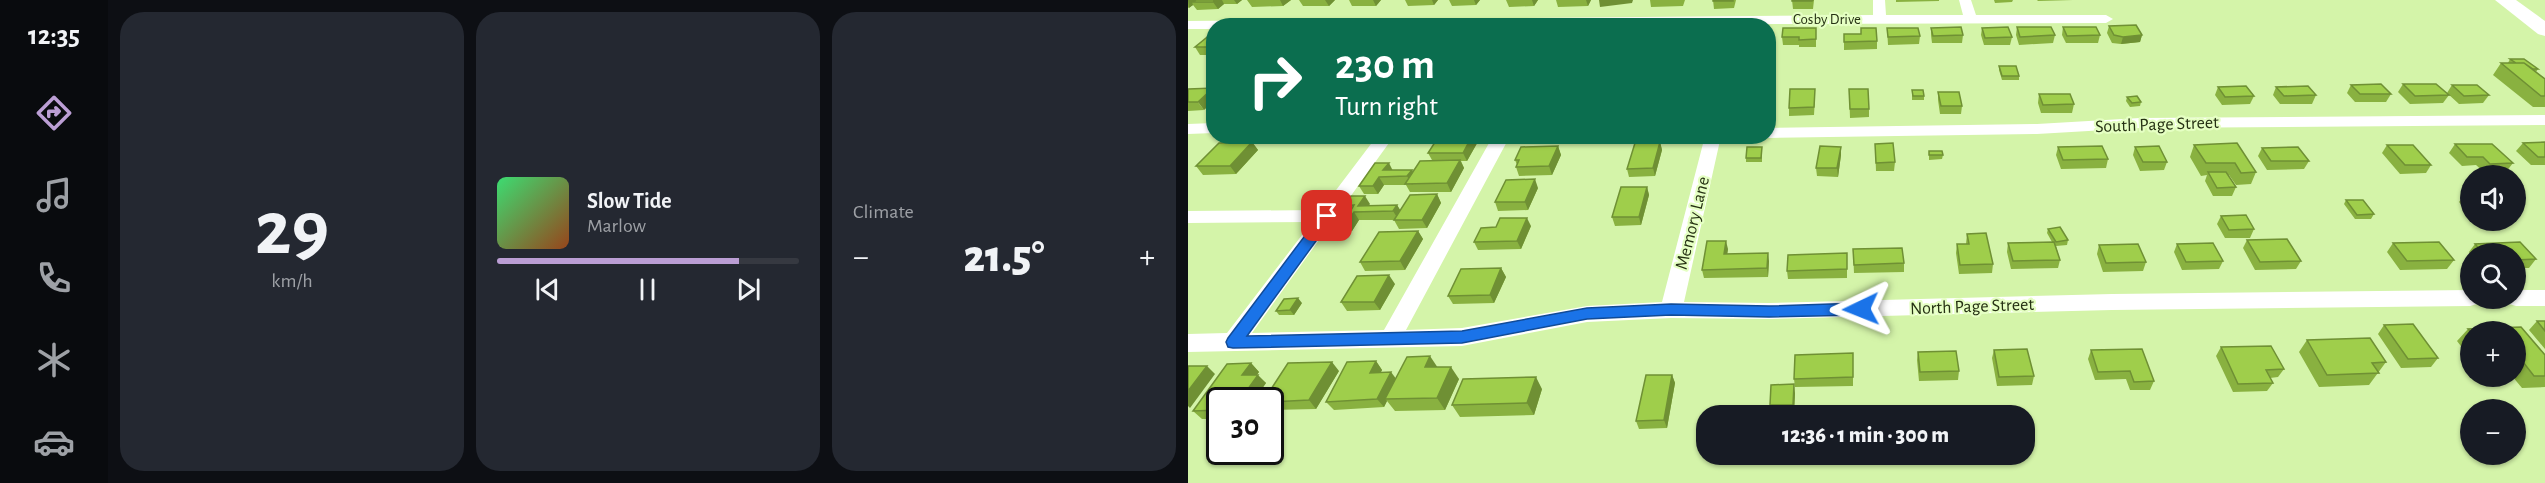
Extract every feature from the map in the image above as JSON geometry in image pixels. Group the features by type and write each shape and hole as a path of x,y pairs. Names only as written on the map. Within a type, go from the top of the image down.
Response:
{"highway":[{"path":"2504,0 2545,30"}],"street":[{"path":"1879,0 1880,19"},
{"path":"1965,0 1971,19"},
{"name":"Cosby Drive","path":"1655,18 1759,14 1880,19 2106,19"},
{"name":"Cosby Drive","path":"1188,25 1206,25"},
{"name":"South Page Street","path":"1776,133 2037,129 2140,123 2545,120"},
{"path":"1188,129 1206,128"},
{"path":"1233,342 1380,144"},
{"path":"1390,339 1498,144"},
{"name":"Memory Lane","path":"1671,310 1711,144"},
{"path":"1188,218 1327,216"},
{"name":"North Page Street","path":"1188,343 1462,337 1587,314 1671,310 1769,311 2112,302 2460,298"},
{"path":"2526,298 2545,298"}],"building":[{"path":"1215,0 1213,2 1192,2"},
{"path":"2136,25 2142,35 2123,37 2114,35 2109,26"},
{"path":"1961,27 1963,35 1933,36 1931,28"},
{"path":"2008,27 2012,37 1985,38 1982,28"},
{"path":"2017,27 2051,27 2055,35 2020,37"},
{"path":"2063,27 2096,27 2100,35 2067,36"},
{"path":"1783,28 1816,28 1816,39 1799,40 1799,37 1782,37"},
{"path":"1861,28 1876,28 1877,41 1844,42 1844,34 1861,34"},
{"path":"1887,28 1918,28 1920,36 1888,37"},
{"path":"1206,38 1206,47 1195,47"},
{"path":"2510,59 2524,59 2538,69 2533,69 2524,63 2516,63"},
{"path":"2501,63 2524,63 2545,79 2545,96 2541,96"},
{"path":"1999,66 2016,66 2019,76 2002,76"},
{"path":"2381,84 2391,94 2360,94 2351,85"},
{"path":"2403,84 2436,84 2449,95 2415,96"},
{"path":"2452,85 2477,85 2489,95 2464,96"},
{"path":"2246,86 2254,96 2225,97 2218,87"},
{"path":"2308,86 2316,95 2284,96 2276,87"},
{"path":"1206,88 1206,95 1198,102 1188,102 1188,89"},
{"path":"1790,89 1815,89 1814,107 1789,108"},
{"path":"1849,89 1868,89 1869,109 1850,109"},
{"path":"1912,90 1923,90 1924,96 1913,96"},
{"path":"1938,92 1959,92 1962,106 1941,106"},
{"path":"2039,94 2070,94 2074,104 2043,105"},
{"path":"2137,96 2141,102 2132,103 2127,97"},
{"path":"2545,142 2545,157 2538,157 2523,143"},
{"path":"1893,143 1895,162 1876,163 1875,144"},
{"path":"2237,143 2256,172 2241,173 2235,163 2206,163 2194,145"},
{"path":"1218,144 1250,144 1230,166 1196,166"},
{"path":"1434,144 1468,144 1463,153 1428,153"},
{"path":"1635,144 1659,144 1653,168 1627,169"},
{"path":"2455,144 2492,144 2513,163 2490,164 2483,157 2467,157"},
{"path":"2387,145 2413,145 2431,165 2405,165"},
{"path":"1558,146 1549,166 1516,167 1519,160 1515,160 1521,147"},
{"path":"1820,146 1841,147 1837,168 1816,168"},
{"path":"2102,146 2108,159 2063,160 2058,147"},
{"path":"2159,146 2167,162 2143,162 2135,147"},
{"path":"1747,147 1762,147 1761,158 1746,158"},
{"path":"2298,147 2309,161 2271,161 2262,148"},
{"path":"1929,151 1942,151 1943,155 1929,155"},
{"path":"1460,160 1447,183 1405,184 1420,161"},
{"path":"1375,163 1389,163 1383,170 1412,170 1407,176 1379,177 1373,186 1359,186"},
{"path":"2208,172 2226,172 2236,187 2217,188"},
{"path":"1535,179 1525,202 1495,202 1506,180"},
{"path":"1621,187 1647,187 1639,217 1612,217"},
{"path":"1437,194 1422,220 1394,220 1410,195"},
{"path":"1351,196 1365,196 1358,206 1397,205 1393,211 1354,212 1347,222 1333,223 1340,212 1350,212 1354,205 1345,206"},
{"path":"2346,200 2363,200 2374,214 2357,215"},
{"path":"2246,215 2254,229 2229,230 2221,216"},
{"path":"1500,218 1527,218 1517,241 1474,242 1481,228 1496,227"},
{"path":"2060,227 2068,240 2056,242 2048,229"},
{"path":"1418,231 1400,261 1360,262 1379,232"},
{"path":"1986,233 1993,264 1960,265 1957,244 1969,244 1967,234"},
{"path":"2287,239 2301,261 2260,262 2247,240"},
{"path":"1707,241 1726,241 1724,254 1768,253 1767,268 1702,270"},
{"path":"2054,242 2060,260 2013,261 2008,243"},
{"path":"2439,242 2454,260 2407,261 2393,243"},
{"path":"2213,243 2223,261 2186,262 2177,244"},
{"path":"2138,244 2146,262 2106,263 2099,245"},
{"path":"1902,248 1904,263 1854,265 1853,249"},
{"path":"2526,248 2536,259 2526,260"},
{"path":"1847,253 1847,269 1787,271 1788,255"},
{"path":"1501,268 1490,295 1448,296 1461,269"},
{"path":"1389,275 1374,302 1341,302 1357,276"},
{"path":"1298,298 1290,310 1276,311 1284,299"},
{"path":"2537,321 2545,321 2545,331"},
{"path":"2413,324 2438,358 2408,359 2384,325"},
{"path":"2526,333 2545,355 2545,376 2534,376 2526,366"},
{"path":"2370,338 2386,362 2372,363 2379,373 2327,375 2307,340"},
{"path":"2271,346 2284,369 2266,370 2273,383 2238,384 2221,347"},
{"path":"2027,349 2034,376 1999,377 1994,350"},
{"path":"2142,349 2154,381 2134,382 2130,371 2098,372 2091,350"},
{"path":"1956,351 1959,371 1920,372 1918,352"},
{"path":"1853,353 1853,377 1794,379 1795,355"},
{"path":"1430,356 1425,367 1451,367 1437,398 1385,399 1407,357"},
{"path":"1376,361 1370,373 1391,372 1377,399 1326,402 1347,362"},
{"path":"1332,362 1309,400 1284,401 1284,387 1272,387 1288,363"},
{"path":"1251,363 1242,375 1258,375 1249,387 1210,387 1227,364"},
{"path":"1188,366 1207,366 1188,391"},
{"path":"1646,375 1672,375 1664,420 1636,421"},
{"path":"1536,377 1527,403 1452,405 1463,379"},
{"path":"1794,384 1793,405 1770,405 1771,385"},
{"path":"1206,393 1206,411 1193,411"}],"route":[{"path":"1327,216 1233,342 1462,337 1587,314 1671,310 1861,309"}]}
